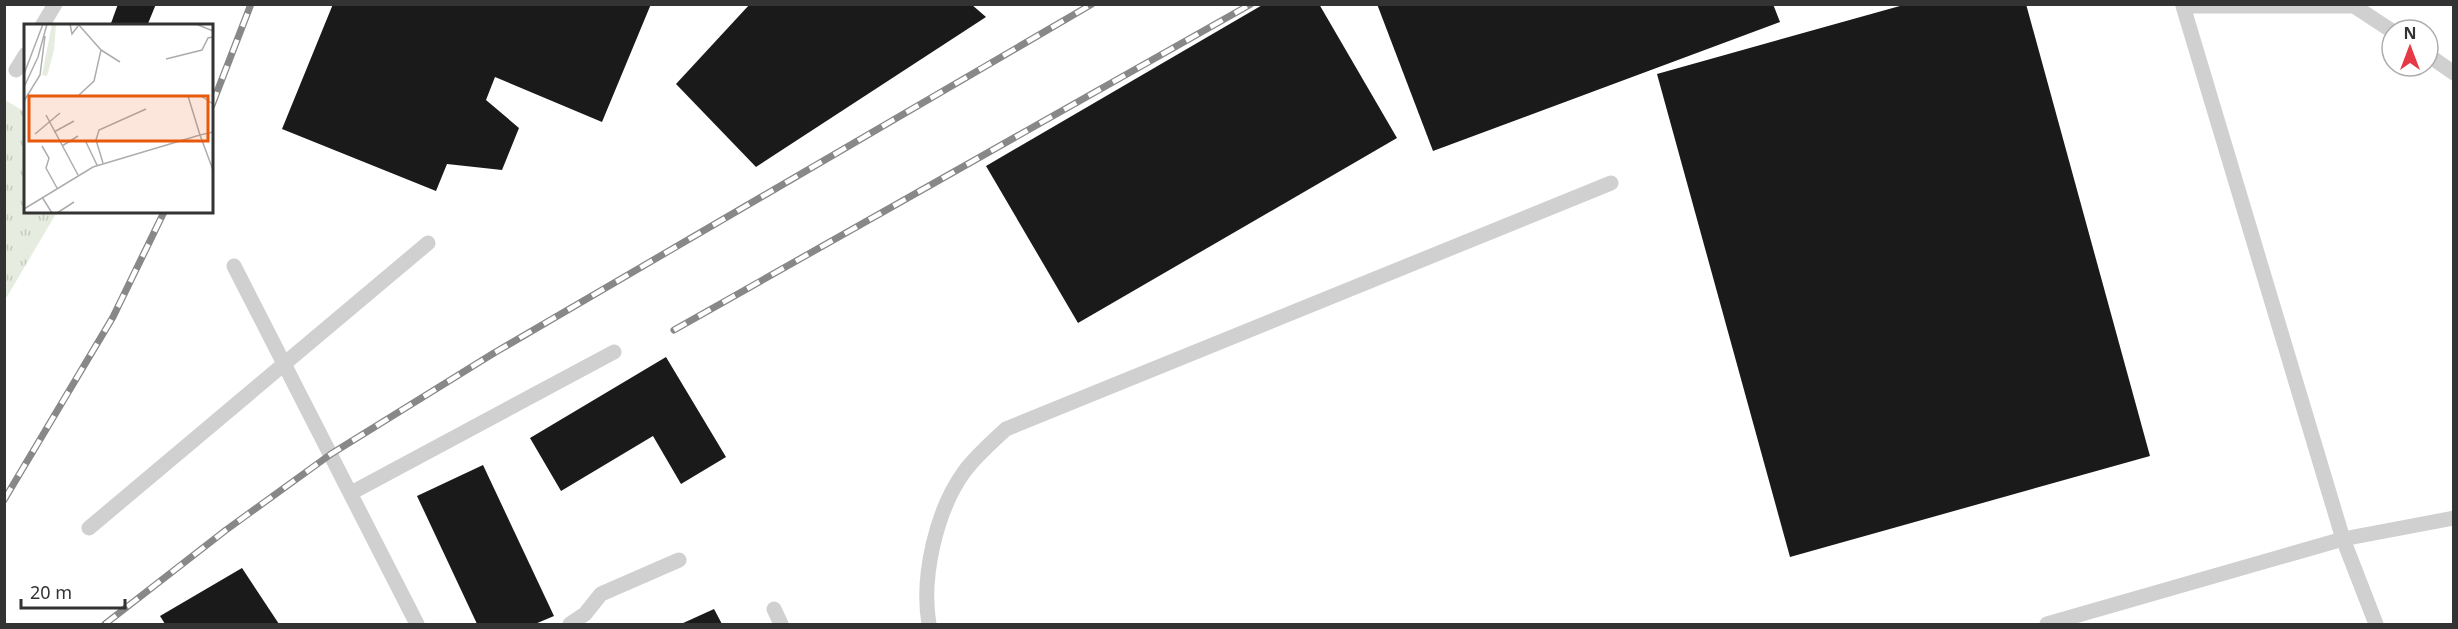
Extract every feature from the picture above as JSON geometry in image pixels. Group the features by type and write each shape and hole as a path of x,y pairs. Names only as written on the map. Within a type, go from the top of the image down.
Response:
{"lane":[{"path":"43,24 55,4"},
{"path":"2376,624 2343,539 2182,6 2354,6 2380,23"},
{"path":"16,70 24,57"},
{"path":"2440,64 2454,73"},
{"path":"929,624 927,584 931,555 948,501 963,474 982,451 1006,429 1611,183"},
{"path":"89,528 428,243"},
{"path":"234,266 417,624"},
{"path":"351,493 614,352"},
{"path":"2047,624 2343,539 2454,518"},
{"path":"570,624 585,614 601,594 679,560"},
{"path":"774,609 781,624"}],"green space":[{"path":"5,100 24,111 24,213 56,213 5,300"}],"building":[{"path":"118,4 156,4 148,24 111,24"},
{"path":"333,4 651,4 602,122 495,77 486,100 519,128 502,170 447,164 436,191 282,129"},
{"path":"750,4 971,4 986,17 756,167 676,84"},
{"path":"1264,4 1319,4 1397,138 1078,323 986,166"},
{"path":"1377,4 1773,4 1780,22 1433,151"},
{"path":"1907,4 2026,4 2150,456 1790,557 1657,74"},
{"path":"666,357 726,457 681,484 653,436 561,491 530,438"},
{"path":"483,465 554,616 535,624 477,624 417,496"},
{"path":"242,568 279,624 165,624 160,616"},
{"path":"714,609 722,624 681,624"}],"railway":[{"path":"213,102 251,4"},
{"path":"105,624 226,530 331,454 494,353 1092,4"},
{"path":"674,330 1251,4"},
{"path":"4,500 113,317 164,213"}]}
